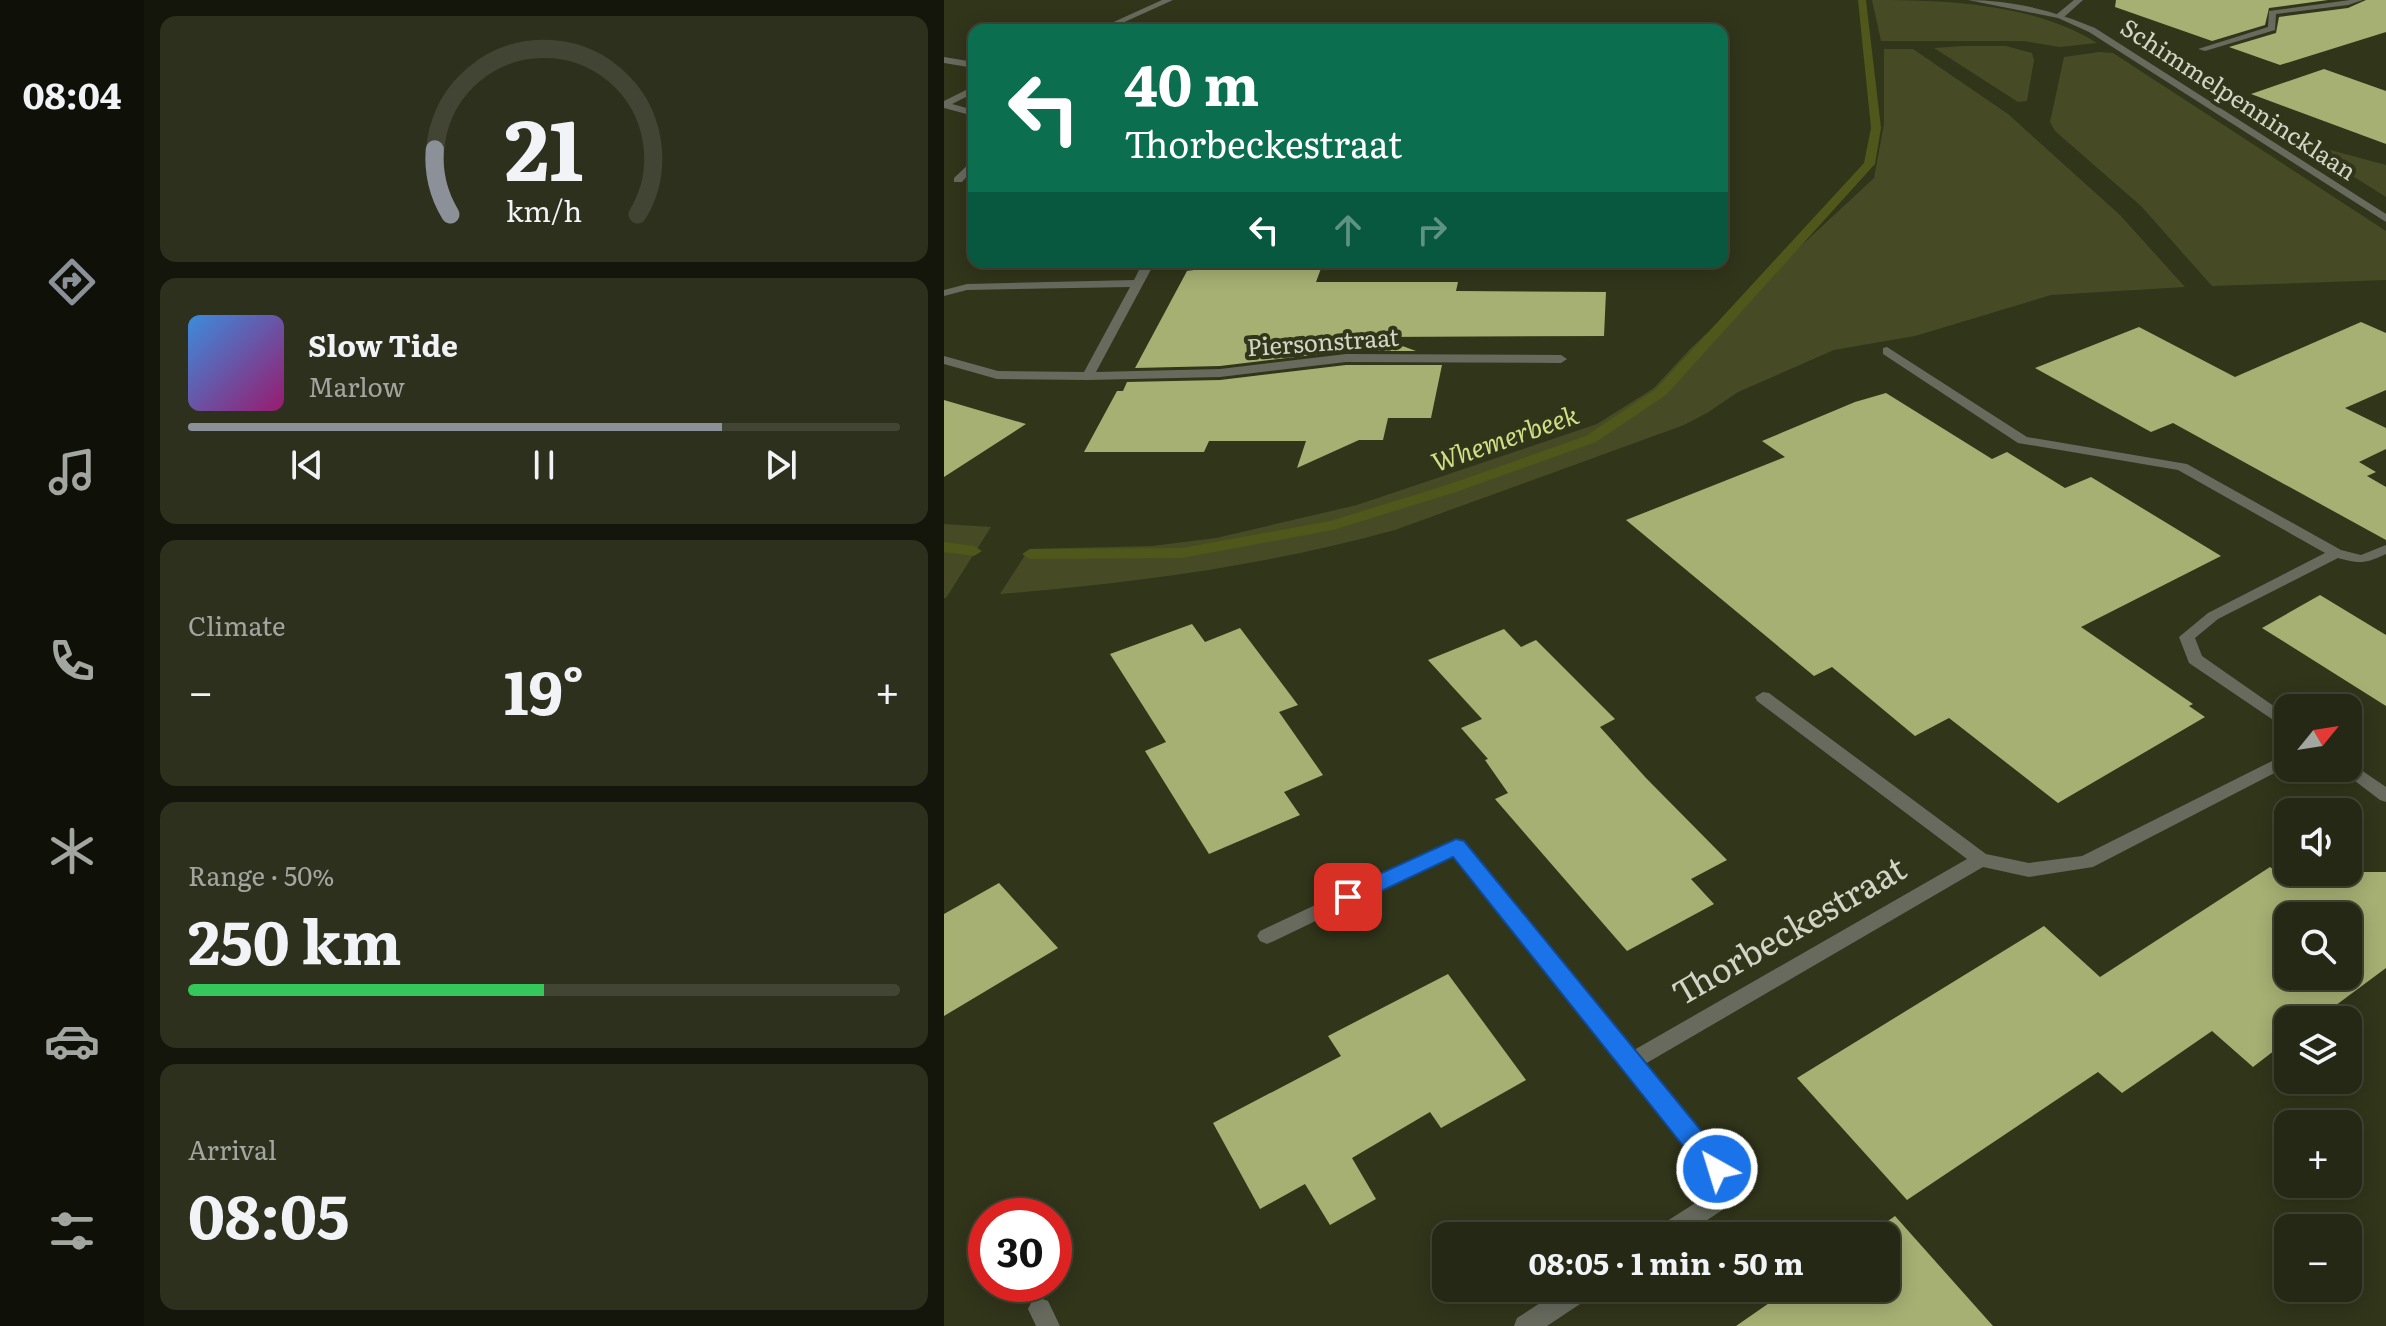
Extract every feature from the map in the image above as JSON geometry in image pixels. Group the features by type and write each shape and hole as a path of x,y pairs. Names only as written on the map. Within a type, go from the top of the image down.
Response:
{"street":[{"path":"1114,24 1169,0"},
{"name":"Schimmelpennincklaan","path":"1972,0 2060,16 2092,30 2386,219"},
{"path":"2060,16 2079,0"},
{"path":"2202,49 2272,28 2272,13 2283,9 2323,7 2359,0"},
{"path":"944,60 968,64"},
{"path":"944,105 968,92"},
{"path":"944,105 968,111"},
{"path":"958,180 968,169"},
{"path":"1088,376 1146,268"},
{"path":"944,293 967,287 1137,283"},
{"path":"1887,351 2023,440 2182,467 2336,553 2362,560 2386,549"},
{"name":"Piersonstraat","path":"944,360 997,375 1088,376 1220,373 1346,358 1561,359"},
{"path":"2274,714 2195,659 2187,637 2213,616 2336,553"},
{"path":"1763,697 1981,860 2029,870 2086,862 2274,766"},
{"path":"2362,778 2386,796"},
{"path":"1267,936 1456,846 1734,1190 1685,1222"},
{"name":"Thorbeckestraat","path":"1631,1062 1981,860"},
{"path":"1526,1326 1563,1302"}],"green space":[{"path":"1872,0 1988,6 2045,19 2097,43 2060,47 2023,41 1881,41"},
{"path":"2006,46 2032,53 2034,60 2027,101 2018,102 1934,48"},
{"path":"1884,49 1913,49 2008,114 2120,215 2185,287 2051,295 1915,336 1834,350 1738,392 1684,425 1395,530 1346,543 1199,571 1000,594 1029,549 1152,546 1216,538 1357,505 1597,424 1654,388 1691,348 1874,178 1884,124"},
{"path":"2113,53 2386,231 2386,280 2212,286 2141,206 2055,131 2050,122 2064,57"},
{"path":"2297,141 2386,165 2386,197"},
{"path":"944,524 991,527 946,598 944,598"}],"building":[{"path":"2116,0 2328,0 2269,8 2265,25 2212,41 2115,7"},
{"path":"2366,0 2386,0 2386,32 2280,65 2229,47 2276,33 2279,17 2348,8"},
{"path":"2324,69 2386,91 2386,144 2251,94"},
{"path":"1321,268 1316,282 1458,282 1456,291 1606,292 1604,336 1378,337 1416,351 1346,351 1220,366 1135,368 1187,271"},
{"path":"2361,322 2386,333 2386,390 2345,408 2386,428 2386,449 2359,462 2376,472 2367,476 2386,487 2386,540 2173,423 2151,432 2035,368 2139,327 2235,377"},
{"path":"1346,365 1442,365 1431,418 1388,418 1383,440 1359,440 1297,468 1306,441 1209,441 1204,452 1084,452 1117,391 1123,391 1127,382 1220,380"},
{"path":"1886,393 1992,459 2007,452 2065,488 2091,477 2221,556 2081,627 2193,704 2189,706 2205,717 2058,803 1949,718 1915,736 1832,667 1814,676 1626,520 1785,457 1762,441 1855,402"},
{"path":"944,400 1026,424 944,477"},
{"path":"2320,595 2386,635 2386,706 2262,628"},
{"path":"1192,624 1205,642 1240,628 1298,705 1279,712 1323,775 1284,792 1300,815 1209,854 1145,751 1166,742 1110,654"},
{"path":"1504,629 1521,647 1536,640 1615,719 1600,727 1727,860 1691,879 1714,904 1627,951 1495,799 1508,793 1485,760 1488,759 1461,728 1482,719 1428,660"},
{"path":"2270,867 2274,870 2274,886 2362,886 2362,872 2386,872 2386,968 2362,986 2362,902 2274,902 2274,990 2356,990 2335,1006 2274,1006 2274,1051 2253,1067 2212,1031 2122,1093 2098,1072 1907,1200 1797,1078 2044,926 2100,977"},
{"path":"999,883 1058,948 944,1016 944,914"},
{"path":"1448,974 1526,1080 1441,1128 1430,1112 1352,1158 1376,1199 1330,1225 1305,1184 1260,1209 1213,1123 1341,1056 1328,1036"},
{"path":"1895,1216 1993,1326 1736,1326 1771,1302 1900,1302 1900,1222 1887,1222"}],"waterway":[{"name":"Whemerbeek","path":"1030,554 1182,553 1333,525 1450,489 1591,439 1661,392 1869,164 1876,128 1862,0"},
{"name":"Whemerbeek","path":"944,547 974,551"}],"route":[{"path":"1348,897 1456,846 1717,1169"}]}
